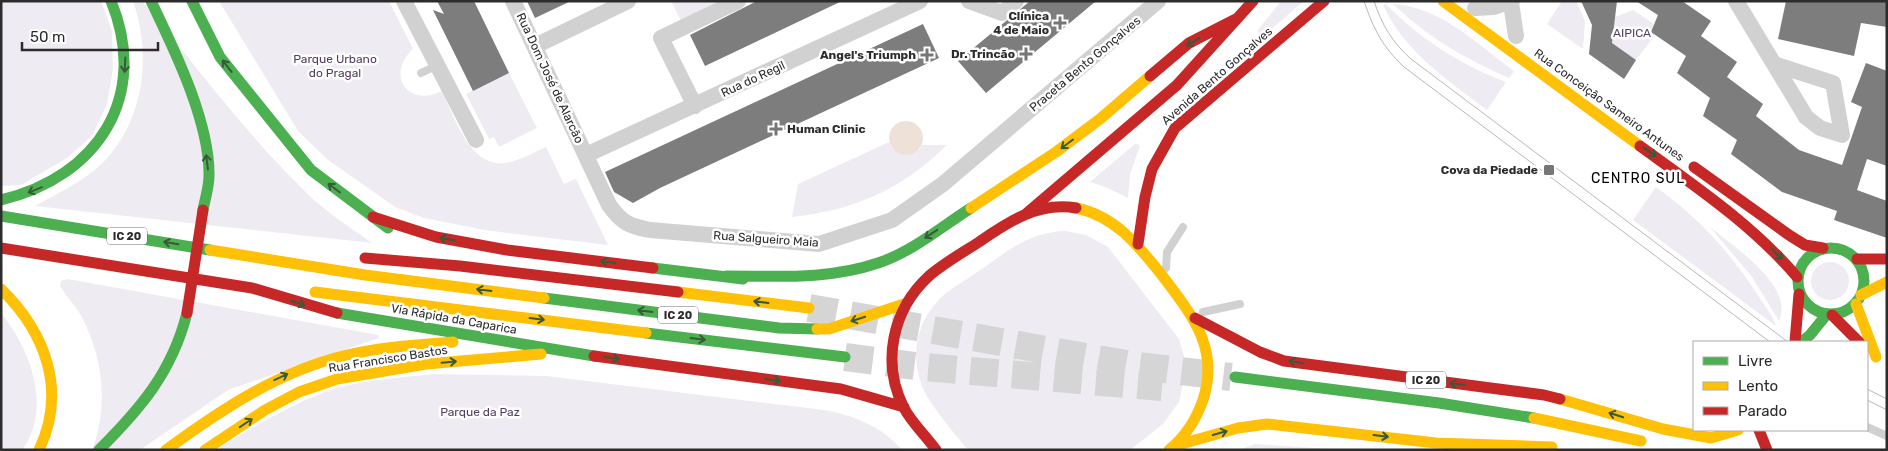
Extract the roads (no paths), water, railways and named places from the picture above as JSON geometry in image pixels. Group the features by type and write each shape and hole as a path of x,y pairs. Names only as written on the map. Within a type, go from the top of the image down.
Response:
{"main road":[{"path":"1,200 38,190 62,176 94,146 108,126 119,102 125,53 121,27 111,1"},
{"path":"98,450 154,391 172,359 183,332 209,175 204,139 194,106 163,25 151,1"},
{"path":"192,1 220,57 272,124 311,170 409,242"},
{"name":"Avenida Bento Gonçalves","path":"1027,213 1177,85 1253,1"},
{"name":"Avenida Bento Gonçalves","path":"1138,244 1146,185 1161,146 1175,128 1324,1"},
{"name":"Rua Conceição Sameiro Antunes","path":"1444,1 1701,190 1776,252 1797,277"},
{"path":"1470,4 1488,17"},
{"path":"726,276 825,276 879,263 907,250 1056,152 1100,119 1189,43 1236,19"},
{"path":"1502,27 1519,39"},
{"path":"1177,85 1225,50"},
{"name":"Rua Conceição Sameiro Antunes","path":"1686,160 1789,235 1805,245 1823,248"},
{"path":"936,450 904,408 895,387 891,364 891,344 896,322 904,304 923,281 946,264 1027,213 1055,206 1089,210 1124,229 1138,244 1192,314 1205,338 1209,358 1208,389 1186,433 1171,448"},
{"name":"IC 20","path":"1,216 401,280 805,330 829,328 904,304"},
{"path":"373,217 436,237 498,248 726,276 791,288"},
{"name":"Via Rápida da Caparica","path":"1,248 252,288 323,311 564,352 841,389 904,408"},
{"path":"1795,341 1799,294 1797,277 1802,264 1810,254 1823,248 1841,250 1857,260 1863,271 1864,283 1859,300 1876,357"},
{"path":"425,251 460,266"},
{"path":"254,256 330,257"},
{"path":"348,257 460,266 809,308"},
{"path":"1857,260 1887,259"},
{"path":"920,270 946,264"},
{"path":"1801,341 1810,335 1829,315 1845,312 1859,300 1887,282"},
{"path":"252,288 326,293 845,358"},
{"path":"1,289 36,334 50,376 52,413 49,431 39,450"},
{"path":"1799,294 1810,308 1829,315 1858,341"},
{"name":"IC 20","path":"1192,314 1260,352 1284,361 1544,396 1663,429 1691,446"},
{"path":"166,450 238,400 277,379 310,365 367,352 487,338"},
{"path":"1868,350 1887,367"},
{"name":"Rua Francisco Bastos","path":"205,450 265,410 300,392 337,379 426,364 564,352"},
{"path":"1235,377 1502,412 1602,430 1657,445"},
{"path":"1171,448 1238,428 1267,424 1436,443 1552,447"},
{"path":"1663,429 1711,438 1735,431"},
{"path":"1759,431 1766,450"},
{"path":"1495,433 1567,450"}],"street":[{"path":"404,1 476,140"},
{"name":"Rua Dom José de Alarcão","path":"513,1 586,155"},
{"path":"535,46 628,1"},
{"path":"694,106 661,38 738,1"},
{"name":"Rua do Regil","path":"586,155 920,1"},
{"path":"969,1 1002,13 1016,1"},
{"name":"Praceta Bento Gonçalves","path":"1011,126 1158,1"},
{"path":"1736,1 1774,64 1806,117 1820,128 1842,136 1833,83 1774,64"},
{"path":"1470,4 1494,7 1512,2 1519,39"},
{"name":"Rua Salgueiro Maia","path":"586,155 609,205 619,219 628,225 650,230 819,244 892,220 942,184 1011,126"}],"lane":[{"path":"421,74 436,66"},
{"path":"1166,280 1167,252 1183,227"},
{"path":"1192,314 1240,304"},
{"path":"1868,427 1887,436"}],"tunnel":[{"path":"809,308 1131,365 1231,377"},
{"path":"845,357 924,367 1162,387"}],"tram line":[{"path":"1364,1 1371,21 1380,37 1390,52 1404,67 1769,341"},
{"path":"1374,1 1388,33 1411,59 1787,341"},
{"path":"1868,390 1887,399"},
{"path":"1868,400 1887,410"}],"place":[{"name":"Clínica 4 de Maio","path":"1060,23"},
{"name":"Dr. Trincão","path":"1026,54"},
{"name":"Angel's Triumph","path":"927,55"},
{"name":"Human Clinic","path":"776,129"},
{"name":"Cova da Piedade","path":"1549,170"}],"district":[{"name":"CENTRO SUL","path":"1638,178"}],"park label":[{"name":"AIPICA","path":"1632,33"},
{"name":"Parque Urbano do Pragal","path":"335,66"},
{"name":"Parque da Paz","path":"480,412"}]}
